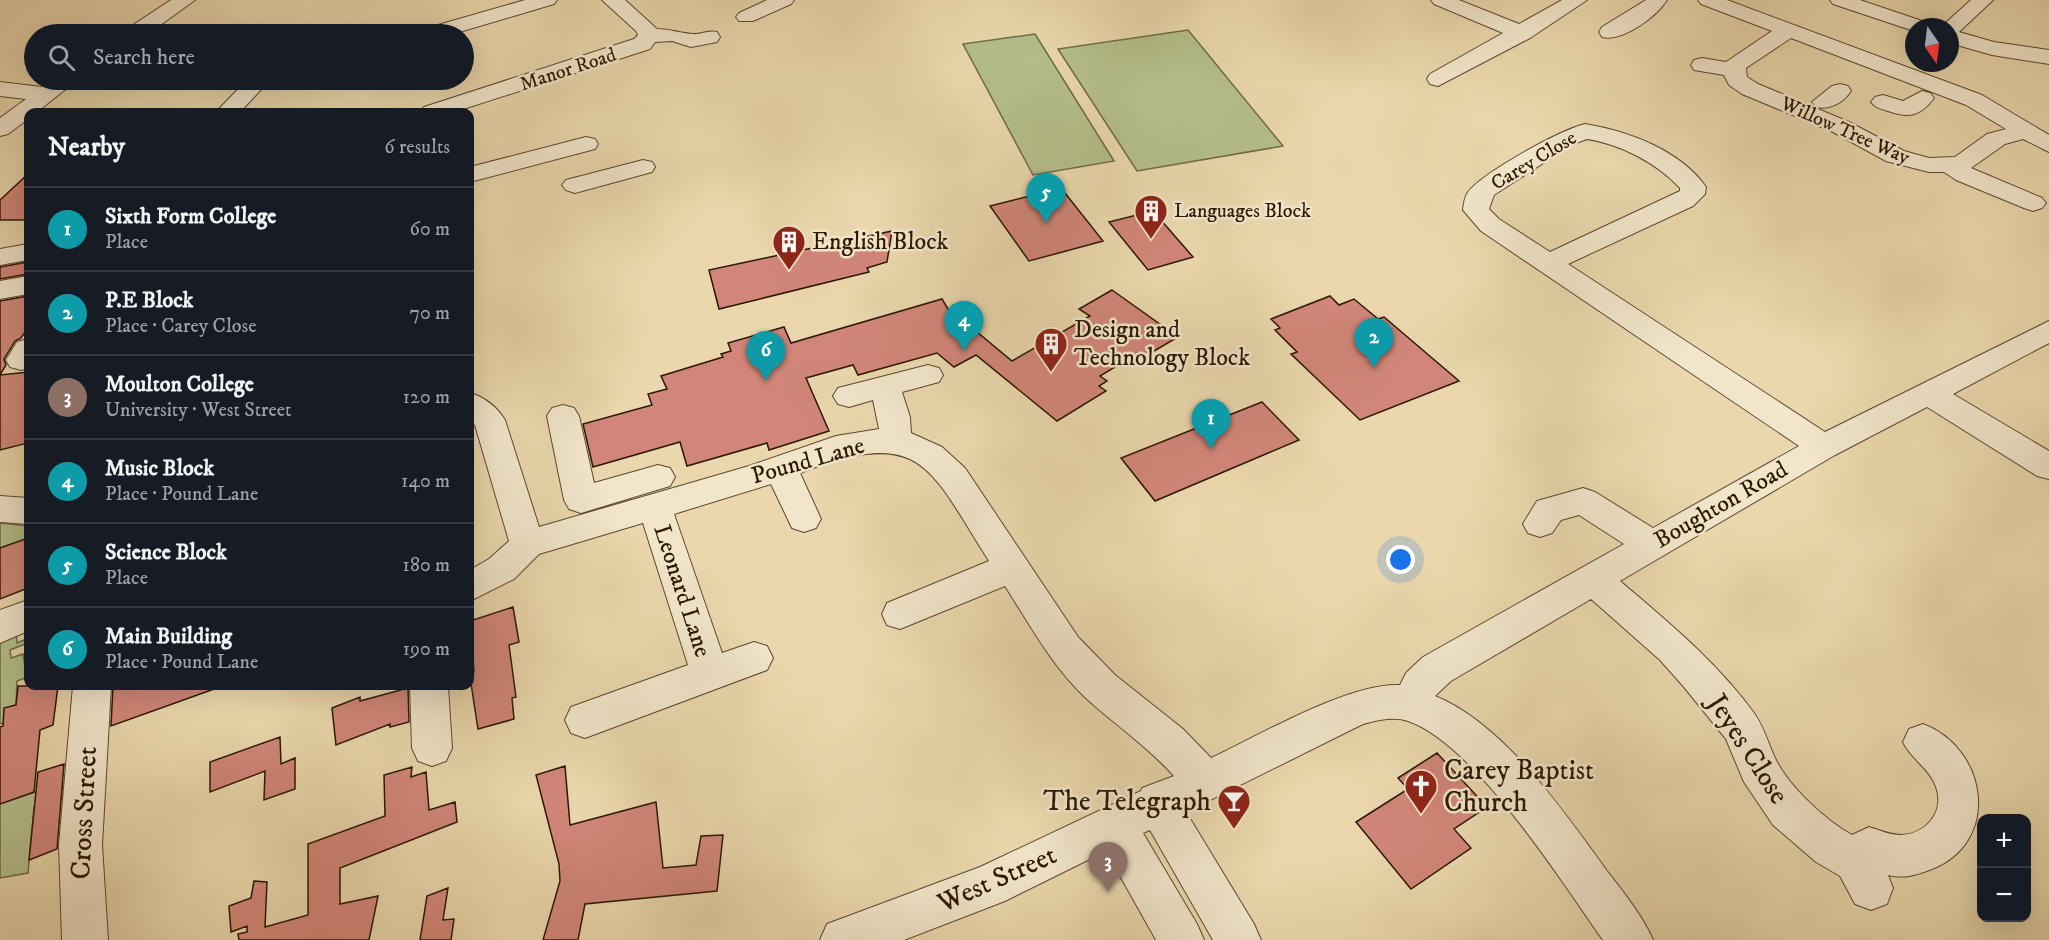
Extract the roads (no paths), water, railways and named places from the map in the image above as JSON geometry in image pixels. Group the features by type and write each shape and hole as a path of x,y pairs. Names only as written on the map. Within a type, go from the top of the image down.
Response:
{"street":[{"path":"150,24 185,0"},
{"path":"466,24 547,0"},
{"name":"Manor Road","path":"444,108 635,47 649,36 646,28 612,0"},
{"path":"746,17 784,0"},
{"path":"1441,0 1522,33"},
{"path":"1438,79 1577,0"},
{"path":"1610,32 1648,10 1657,0"},
{"path":"1710,0 1789,30 1929,92 1985,105 2049,145"},
{"path":"1840,0 1905,22"},
{"path":"1959,21 1983,0"},
{"path":"1702,65 1733,70 1738,63 1789,30"},
{"path":"649,36 674,35 691,41 709,37"},
{"path":"1959,39 1992,48 2049,57"},
{"name":"Willow Tree Way","path":"1733,70 1737,80 1747,87 1822,103 1905,160 1929,165 1952,166"},
{"path":"0,89 44,94"},
{"path":"26,108 50,90"},
{"path":"231,108 249,90"},
{"path":"1883,102 1906,110 1929,92"},
{"path":"2,127 24,110"},
{"path":"2,127 24,125"},
{"name":"Carey Close","path":"1549,263 1684,201 1692,194 1693,187 1678,171 1613,136 1585,131 1568,136 1485,190 1476,204 1476,210 1490,225 1824,447"},
{"path":"1952,166 1969,160 1996,139 2026,131"},
{"path":"474,174 586,144"},
{"path":"559,151 580,191 643,166"},
{"path":"1952,166 1965,175 2033,203"},
{"path":"0,256 24,253"},
{"path":"0,290 24,286"},
{"name":"Boughton Road","path":"1410,703 1420,685 1437,669 1594,580 1650,545 1824,447 2049,331"},
{"path":"849,396 928,375"},
{"path":"885,387 894,417 895,441"},
{"path":"1928,393 2049,467"},
{"path":"474,407 489,420 527,544 513,562 501,571 474,584"},
{"path":"563,416 581,500 648,495"},
{"name":"Pound Lane","path":"527,544 648,495 781,468 854,444 895,441 918,448 942,465 1065,648 1086,672 1169,742 1204,780"},
{"path":"781,468 804,519"},
{"name":"Leonard Lane","path":"648,495 710,674"},
{"path":"1540,524 1549,510 1583,501 1624,525 1650,545"},
{"path":"0,509 24,511"},
{"path":"900,614 1012,567"},
{"name":"Jeyes Close","path":"1594,580 1673,649 1731,713 1750,744 1758,769 1788,811 1831,847 1865,866 1924,852 1940,843 1950,831 1959,802 1957,788 1940,758 1923,742"},
{"path":"0,627 24,617"},
{"path":"585,720 754,658"},
{"name":"Cross Street","path":"85,940 81,905 82,832 92,690"},
{"path":"429,690 432,748"},
{"path":"1410,703 1438,716 1467,736 1484,752 1545,824 1630,940"},
{"name":"West Street","path":"843,940 989,886 1158,802 1351,711 1371,704 1410,703"},
{"path":"1158,802 1238,940"},
{"path":"1114,824 1181,940"}],"place":[{"name":"Science Block","path":"1046,223"},
{"name":"Languages Block","path":"1151,240"},
{"name":"English Block","path":"789,271"},
{"name":"Music Block","path":"964,351"},
{"name":"P.E Block","path":"1374,368"},
{"name":"Design and Technology Block","path":"1051,373"},
{"name":"Main Building","path":"766,381"},
{"name":"Sixth Form College","path":"1211,449"},
{"name":"Carey Baptist Church","path":"1421,815"},
{"name":"The Telegraph","path":"1234,830"},
{"name":"Moulton College","path":"1108,892"}]}
